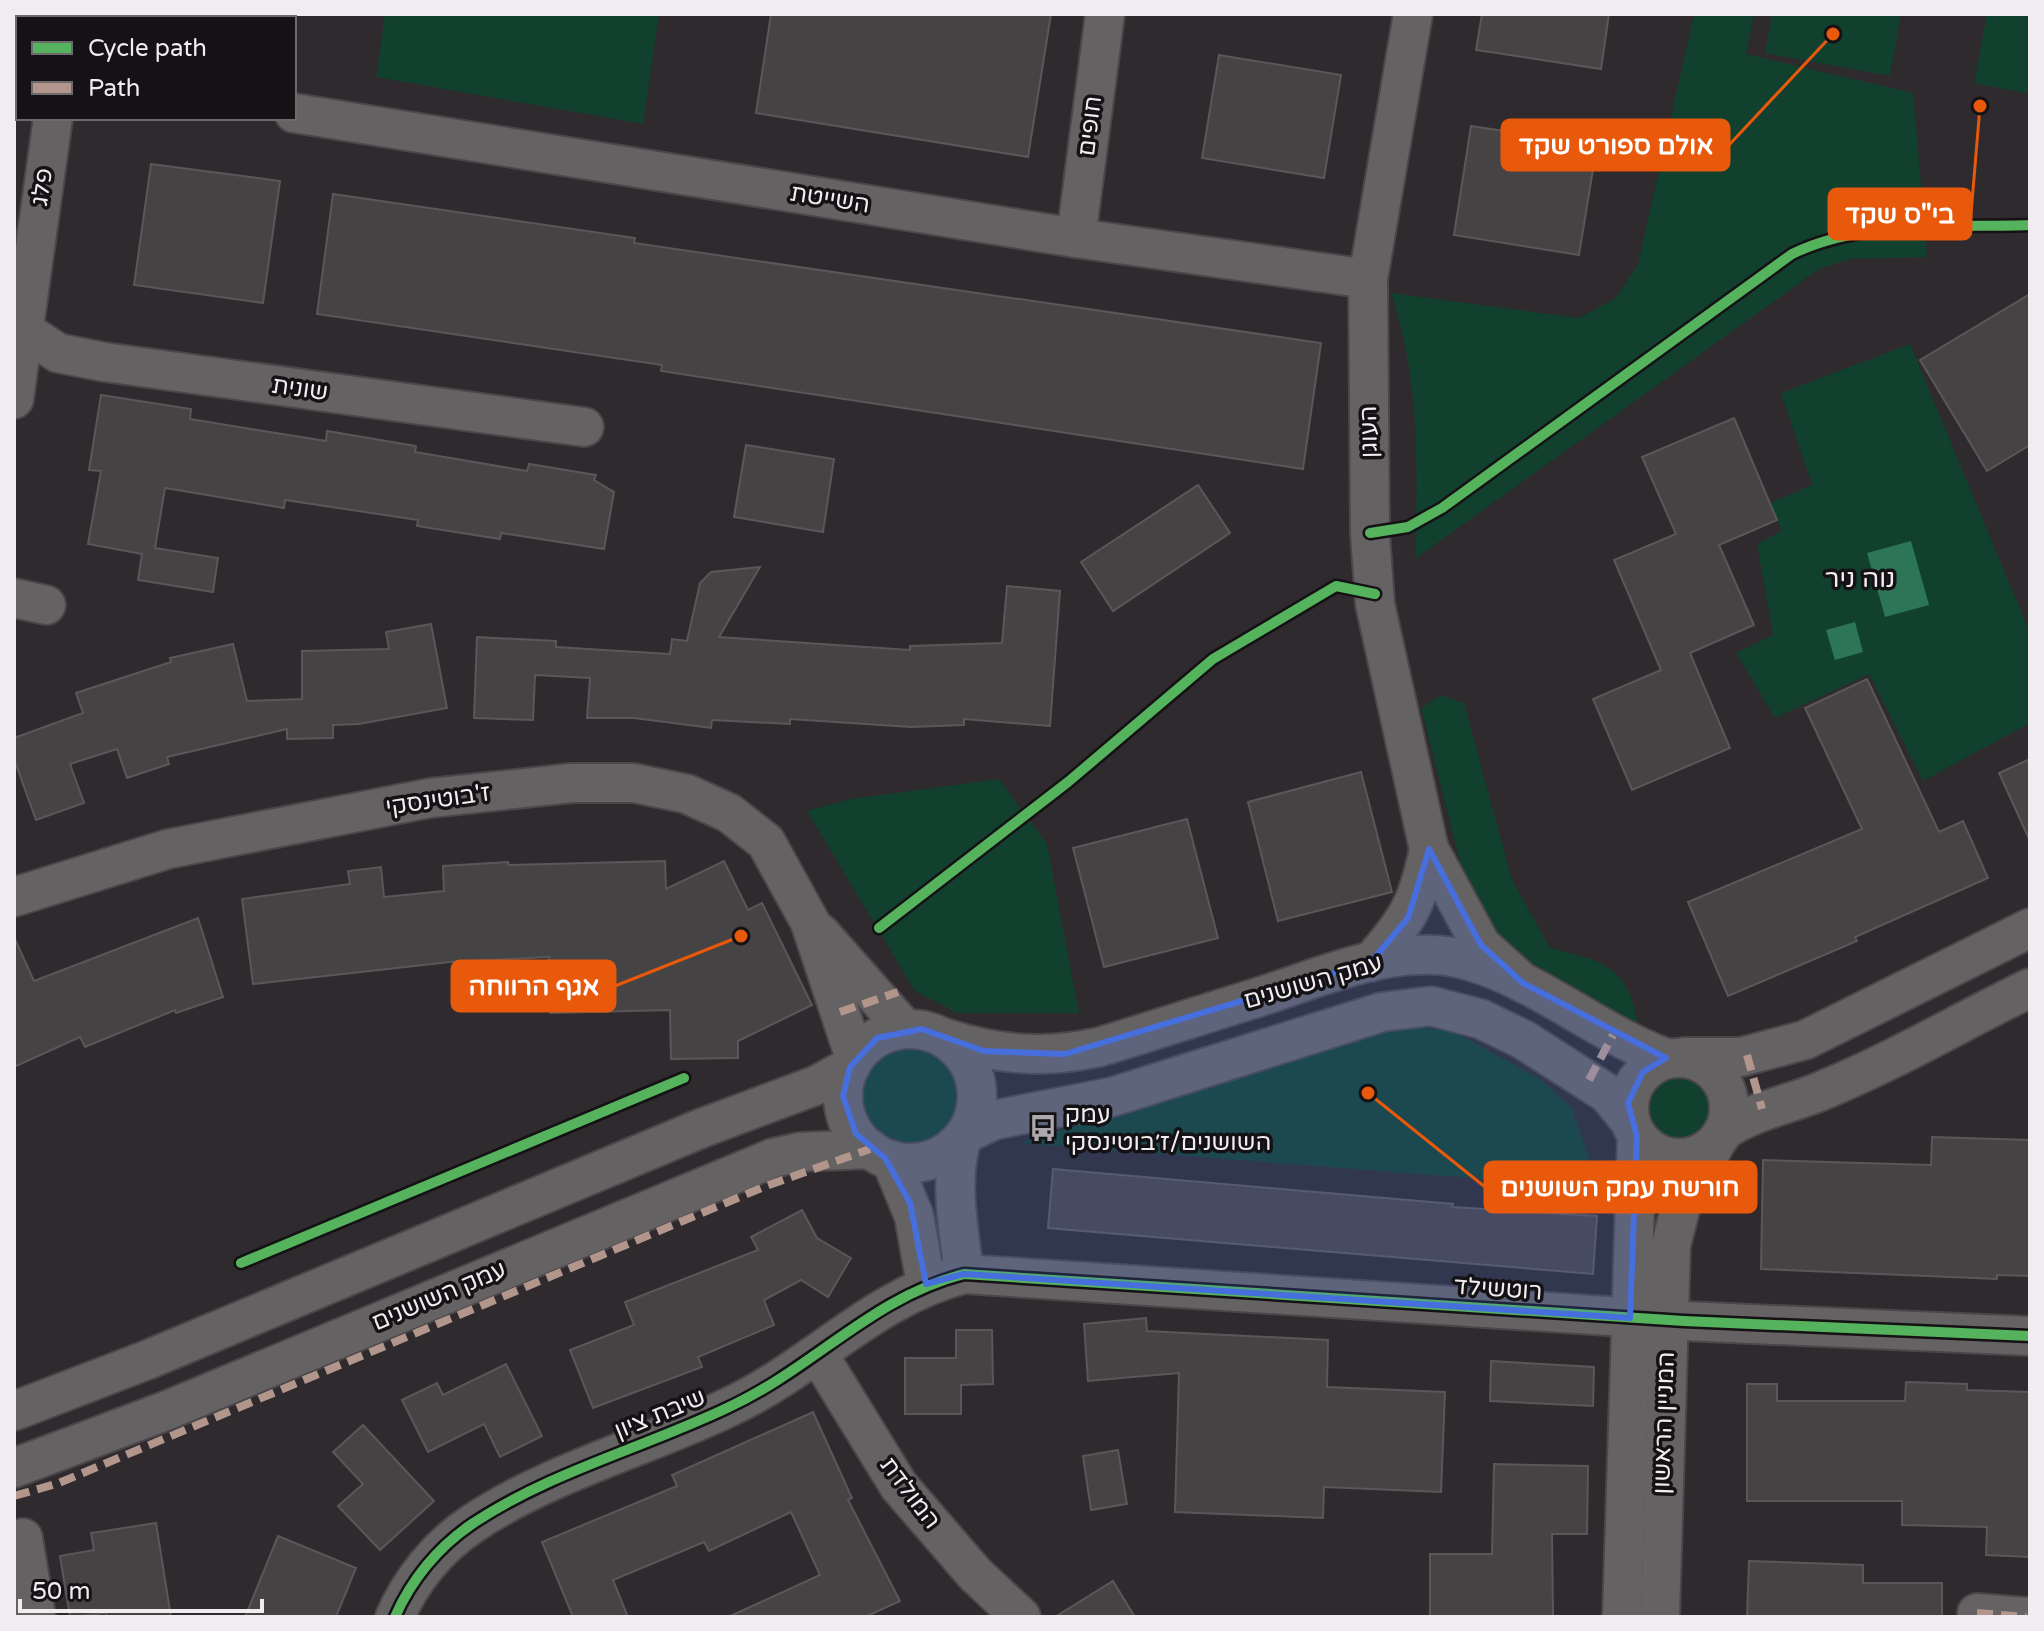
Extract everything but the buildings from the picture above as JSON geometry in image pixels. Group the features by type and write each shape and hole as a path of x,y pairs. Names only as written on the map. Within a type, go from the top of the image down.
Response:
{"street":[{"name":"חופים","path":"1076,238 1105,14"},
{"name":"העוגן","path":"1413,14 1368,279 1370,533 1375,604 1429,849 1481,945 1523,983"},
{"name":"השייטת","path":"296,113 1076,238 1368,279"},
{"name":"פלג","path":"14,399 23,330 30,163 52,120"},
{"name":"שונית","path":"23,330 58,353 104,362 584,427"},
{"name":"ז'בוטינסקי","path":"14,897 168,849 293,822 430,798 572,783 634,783 687,794 729,813 766,842 810,922 852,1062"},
{"name":"העוגן","path":"1371,962 1415,903 1429,849"},
{"name":"ז'בוטינסקי","path":"810,922 905,1029"},
{"name":"עמק השושנים","path":"945,1038 1008,1054 1065,1054 1099,1047 1371,962 1432,954 1466,960 1523,983 1613,1035 1675,1058 1741,1057 1805,1040 2030,928"},
{"path":"1720,1137 1729,1113 1729,1096 1721,1080 1701,1062 1675,1058 1643,1072 1633,1086 1628,1103 1633,1128 1650,1149 1666,1157 1683,1158 1700,1154 1762,1109 1823,1091 1861,1074 2030,988"},
{"name":"עמק השושנים","path":"964,1137 994,1120 1112,1097 1382,1012 1431,1006 1481,1019 1524,1040 1608,1094 1633,1128"},
{"path":"14,1411 147,1360 702,1128 817,1085 852,1062 877,1038 905,1029 922,1029 945,1038 968,1060 976,1081 976,1113 954,1164 964,1274"},
{"path":"852,1062 844,1086 844,1106 850,1126 880,1155 914,1216 926,1284"},
{"name":"המניין הראשון","path":"1622,1617 1633,1128"},
{"path":"880,1155 929,1160 964,1137"},
{"name":"המניין הראשון","path":"1660,1617 1671,1245 1681,1206 1720,1137"},
{"name":"עמק השושנים","path":"14,1468 168,1410 734,1173 800,1152 880,1155"},
{"name":"רוטשילד","path":"964,1274 1630,1318 2030,1336"},
{"name":"שיבת ציון","path":"395,1617 407,1591 434,1557 470,1525 517,1498 727,1408 779,1381 892,1301 926,1284 964,1274"},
{"name":"המולדת","path":"818,1354 899,1486 975,1574 1021,1617"},
{"path":"23,1538 36,1617"},
{"path":"1977,1613 2026,1617"}],"highlighted area":[{"path":"1429,849 1481,945 1523,983 1666,1058 1643,1072 1628,1103 1637,1136 1630,1318 964,1274 926,1284 910,1203 885,1158 856,1134 843,1096 850,1067 877,1038 922,1029 984,1051 1065,1054 1371,962 1408,918"}],"shaded area":[{"path":"385,14 659,14 643,124 376,77"},
{"path":"1694,14 1754,14 1746,54 1913,93 1927,257 1849,259 1819,269 1415,559 1415,424 1407,358 1391,293 1579,318 1616,298 1638,264"},
{"path":"1772,14 1901,14 1890,76 1765,53"},
{"path":"1987,14 2030,14 2030,94 1974,83"},
{"path":"1910,344 2030,633 2030,723 1923,781 1869,674 1775,718 1736,653 1773,635 1757,544 1782,531 1770,503 1812,485 1781,393"},
{"path":"1911,541 1929,605 1885,617 1867,553"},
{"path":"1855,622 1863,652 1835,660 1826,630"},
{"path":"1441,695 1464,703 1512,880 1550,948 1586,958 1611,970 1628,991 1639,1028 1513,951 1475,921 1421,708"},
{"path":"999,779 1047,844 1079,1013 957,1013 915,991 807,811 851,799"},
{"path":"1410,1025 1454,1032 1540,1079 1572,1108 1599,1188 1020,1143 1378,1031"},
{"path":"911,1042 931,1046 949,1057 960,1075 964,1095 960,1115 949,1133 931,1144 911,1148 891,1144 873,1133 862,1115 858,1095 862,1075 873,1057 891,1046"},
{"path":"1679,1065 1703,1072 1715,1084 1722,1108 1715,1132 1703,1144 1679,1151 1655,1144 1643,1132 1636,1108 1643,1084 1655,1072"}],"marked path":[{"path":"840,1012 898,992"},
{"path":"1589,1080 1613,1035"},
{"path":"1747,1055 1762,1109"},
{"path":"14,1496 59,1483 766,1186 870,1149"},
{"path":"1635,1175 1689,1188"},
{"path":"1977,1613 2026,1617"}],"cycle path":[{"path":"1370,533 1408,527 1442,508 1792,254 1820,243 1878,230 2030,225"},
{"path":"879,928 1068,782 1213,659 1336,586 1375,594"},
{"path":"241,1263 684,1078"},
{"path":"395,1617 427,1565 472,1524 565,1475 727,1408 788,1374 900,1299 964,1274 1684,1321 2030,1336"}],"place":[{"name":"אולם ספורט שקד","path":"1833,34"},
{"name":"בי\"ס שקד","path":"1980,106"},
{"name":"אגף הרווחה","path":"741,936"},
{"name":"חורשת עמק השושנים","path":"1368,1093"},
{"name":"עמק השושנים/ז׳בוטינסקי","path":"1043,1128"}],"district":[{"name":"נוה ניר","path":"1860,578"}]}
